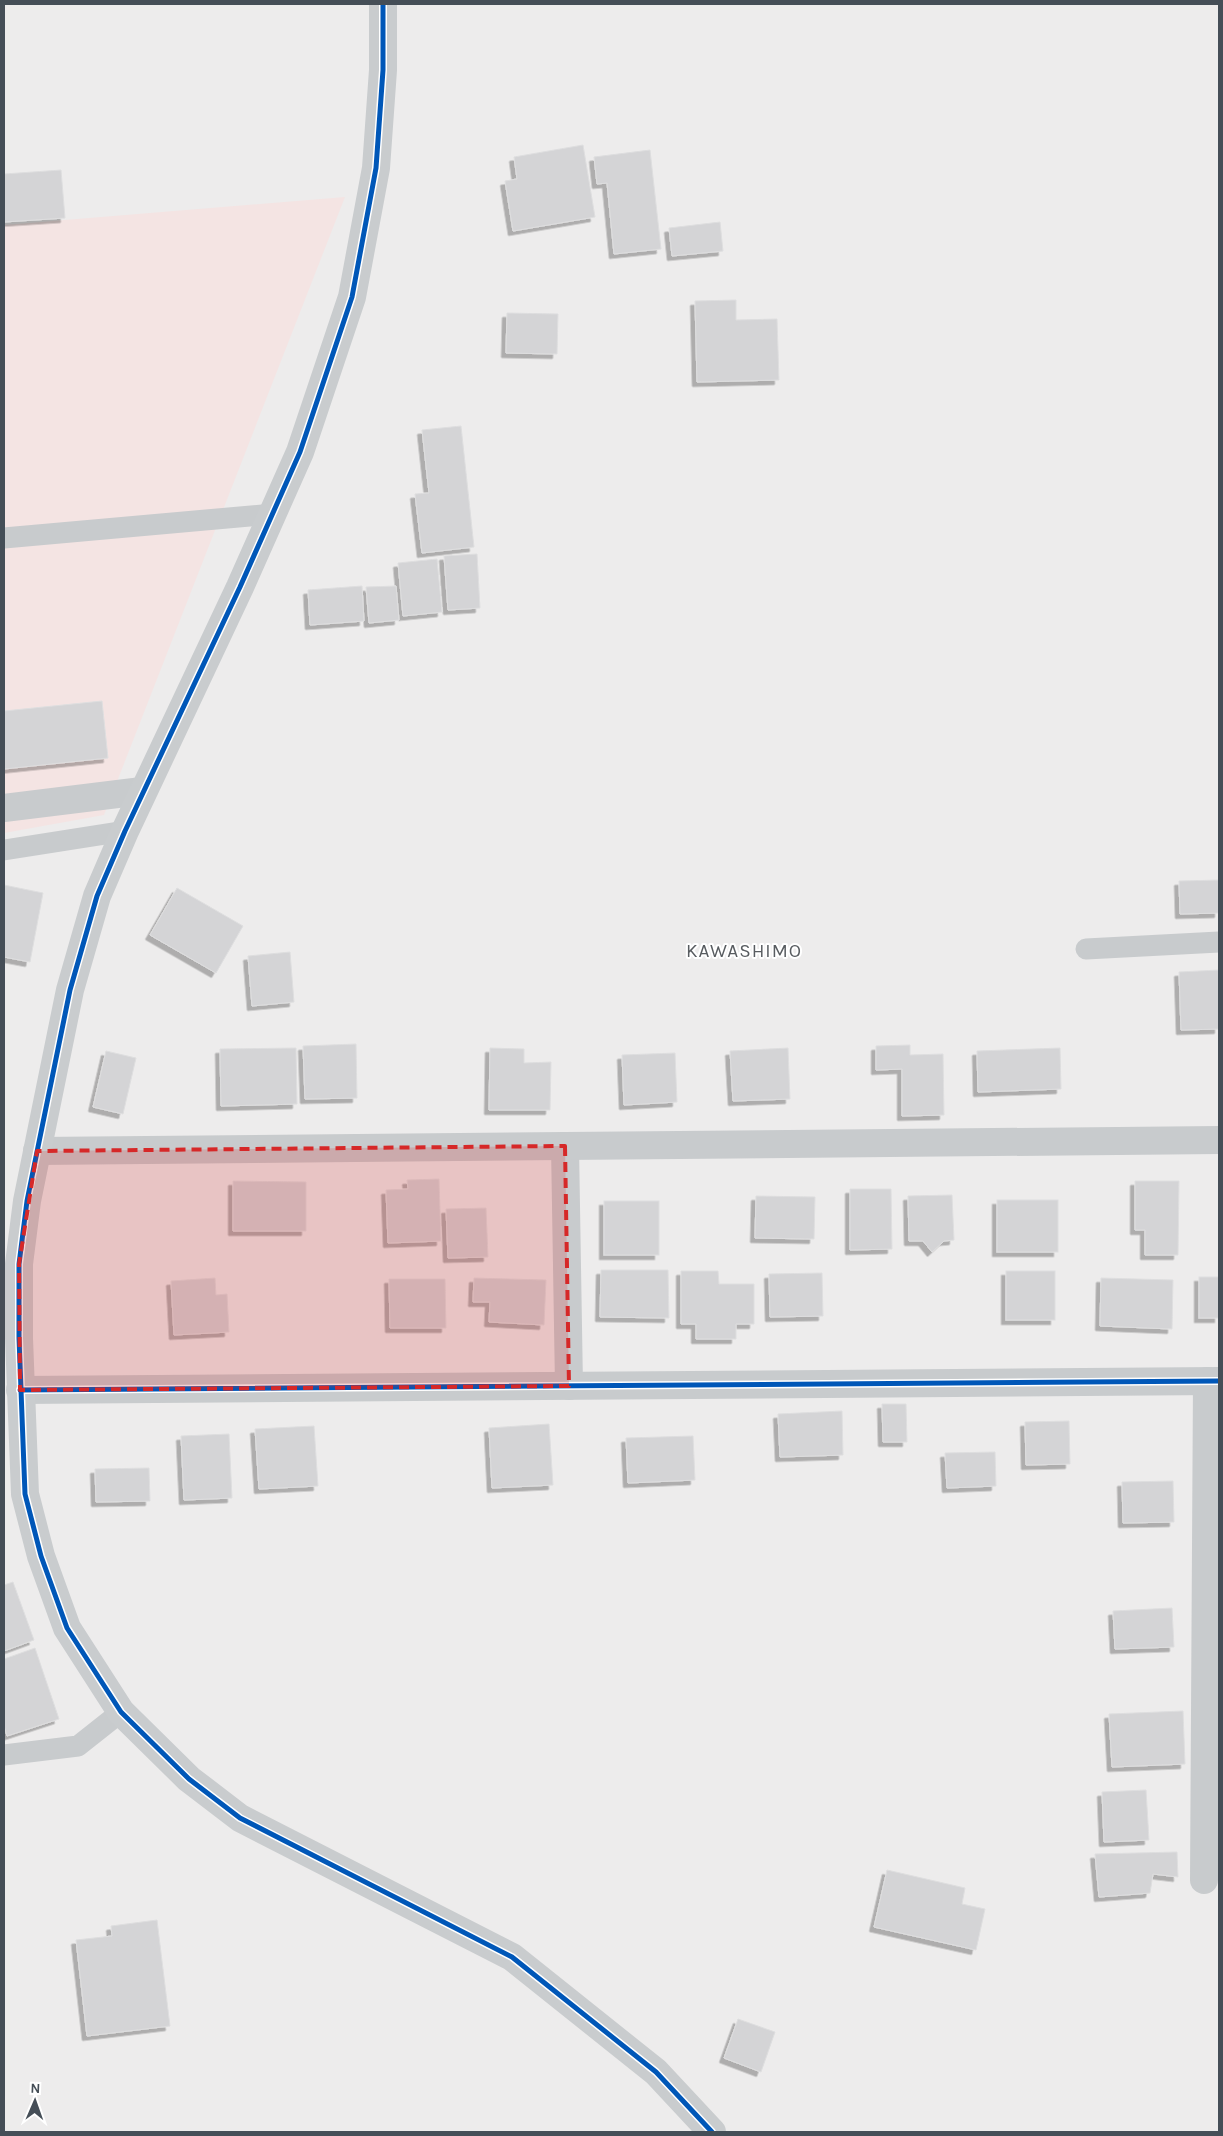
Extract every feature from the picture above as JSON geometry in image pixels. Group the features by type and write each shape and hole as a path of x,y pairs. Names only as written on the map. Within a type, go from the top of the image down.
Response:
{"street":[{"path":"383,4 383,70 376,168 352,297 300,452 273,514 142,791 97,896 70,990 27,1201 11,1338 20,1390 25,1494 41,1556 67,1628 121,1712 189,1779 240,1818 512,1958 656,2072 712,2132"},
{"path":"4,808 142,791"},
{"path":"37,1151 1219,1140"},
{"path":"565,1146 570,1386"},
{"path":"20,1390 1213,1381 1212,1678 1204,1880"}],"lane":[{"path":"4,538 273,514"},
{"path":"4,850 125,831"},
{"path":"1086,949 1219,942"},
{"path":"4,1755 78,1746 121,1712"}],"highlighted area":[{"path":"565,1146 569,1386 20,1390 19,1264 37,1151"}],"shaded area":[{"path":"345,197 104,815 4,833 4,225"}],"building":[{"path":"583,145 595,217 513,231 505,181 517,179 514,157"},
{"path":"650,150 661,249 614,254 607,183 597,184 594,157"},
{"path":"61,170 65,218 4,222 4,174"},
{"path":"720,222 723,251 672,256 669,228"},
{"path":"736,300 736,320 777,319 779,380 697,382 695,301"},
{"path":"507,313 558,314 557,354 506,353"},
{"path":"461,426 474,547 422,553 415,494 429,493 422,430"},
{"path":"477,554 480,608 448,610 444,556"},
{"path":"437,559 442,612 403,616 398,563"},
{"path":"362,586 364,621 310,625 308,590"},
{"path":"396,586 399,620 369,623 366,587"},
{"path":"102,701 108,758 4,769 4,711"},
{"path":"1219,880 1219,913 1180,914 1179,881"},
{"path":"4,885 43,893 30,962 4,957"},
{"path":"177,888 243,926 216,973 150,935"},
{"path":"290,952 294,1002 252,1006 248,956"},
{"path":"1219,970 1219,1029 1181,1030 1179,972"},
{"path":"356,1044 357,1098 305,1099 303,1046"},
{"path":"910,1045 910,1055 943,1054 944,1115 902,1116 902,1069 876,1070 876,1046"},
{"path":"296,1048 297,1104 221,1106 220,1049"},
{"path":"490,1048 524,1049 524,1063 551,1062 550,1110 489,1110"},
{"path":"788,1048 790,1099 733,1101 730,1051"},
{"path":"1060,1048 1061,1089 978,1092 977,1051"},
{"path":"106,1051 136,1058 123,1114 93,1107"},
{"path":"675,1053 677,1102 624,1105 622,1055"},
{"path":"439,1179 441,1241 388,1243 386,1190 408,1189 407,1180"},
{"path":"233,1181 306,1182 306,1231 233,1231"},
{"path":"1135,1181 1179,1181 1178,1255 1145,1255 1145,1230 1135,1230"},
{"path":"850,1189 891,1189 892,1249 850,1250"},
{"path":"952,1195 954,1240 944,1241 932,1252 923,1241 909,1241 908,1196"},
{"path":"756,1196 815,1197 814,1239 755,1238"},
{"path":"997,1200 1058,1200 1058,1252 997,1252"},
{"path":"604,1201 659,1201 659,1255 604,1255"},
{"path":"486,1208 488,1257 448,1258 446,1209"},
{"path":"601,1270 668,1270 669,1318 600,1317"},
{"path":"681,1271 718,1271 719,1284 754,1284 754,1324 736,1324 736,1339 696,1339 696,1324 681,1324"},
{"path":"1006,1271 1055,1271 1055,1320 1006,1320"},
{"path":"822,1273 823,1316 770,1317 769,1274"},
{"path":"1199,1277 1219,1277 1219,1318 1199,1318"},
{"path":"215,1278 216,1295 227,1294 229,1332 174,1335 171,1281"},
{"path":"474,1278 546,1280 544,1325 489,1322 490,1302 473,1302"},
{"path":"1101,1278 1173,1280 1172,1329 1100,1326"},
{"path":"389,1279 445,1279 446,1328 390,1328"},
{"path":"882,1404 906,1404 907,1442 883,1442"},
{"path":"842,1411 843,1455 780,1457 778,1414"},
{"path":"1069,1421 1070,1464 1026,1465 1025,1422"},
{"path":"549,1424 553,1485 492,1488 489,1428"},
{"path":"314,1426 318,1486 259,1489 255,1429"},
{"path":"229,1434 232,1498 184,1500 181,1436"},
{"path":"693,1436 695,1480 628,1483 626,1438"},
{"path":"995,1452 996,1486 947,1488 945,1453"},
{"path":"149,1468 150,1501 96,1502 95,1469"},
{"path":"1173,1481 1174,1522 1123,1523 1122,1482"},
{"path":"13,1582 34,1640 4,1651 4,1585"},
{"path":"1172,1608 1174,1647 1115,1649 1113,1611"},
{"path":"35,1648 59,1719 7,1736 4,1726 4,1659"},
{"path":"1183,1711 1185,1764 1112,1767 1109,1714"},
{"path":"1146,1790 1149,1840 1104,1842 1102,1792"},
{"path":"1177,1852 1178,1877 1153,1874 1150,1893 1099,1897 1095,1854"},
{"path":"887,1870 965,1888 962,1904 985,1909 976,1950 874,1927"},
{"path":"157,1920 170,2026 87,2036 76,1940 112,1936 111,1926"},
{"path":"738,2019 775,2032 761,2072 724,2058"}],"cycle path":[{"path":"383,4 383,70 376,168 352,297 300,452 240,587 125,831 97,896 70,990 27,1201 19,1264 19,1338 25,1494 41,1556 67,1628 121,1712 189,1779 240,1818 512,1957 656,2072 712,2132"},
{"path":"20,1390 1219,1381"}],"district":[{"name":"KAWASHIMO","path":"744,951"}]}
